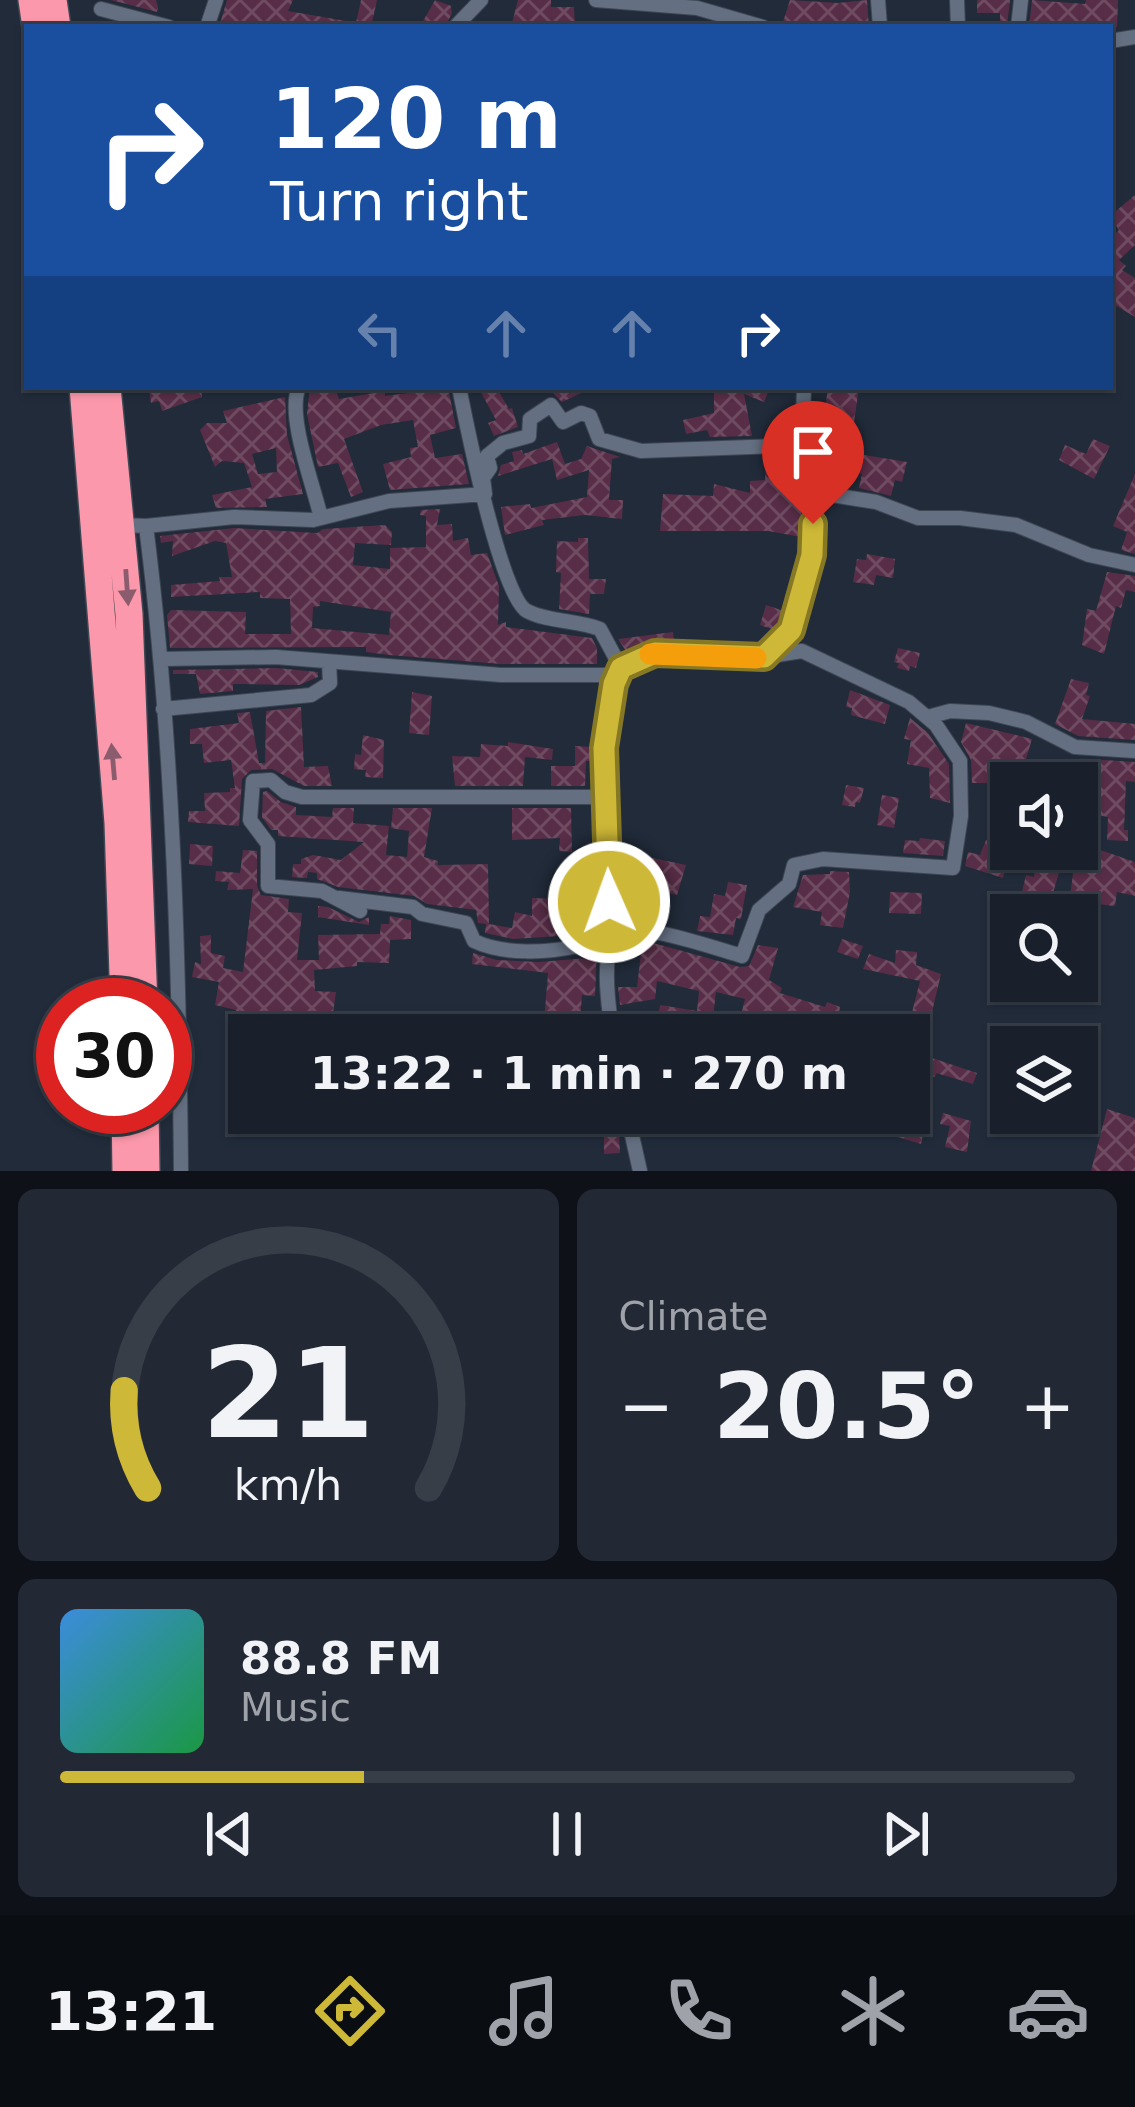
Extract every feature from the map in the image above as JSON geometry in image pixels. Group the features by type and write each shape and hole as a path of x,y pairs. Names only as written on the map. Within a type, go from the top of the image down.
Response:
{"highway":[{"path":"83,390 118,823 123,978"},
{"path":"108,390 135,525 143,978"},
{"path":"125,1134 125,1171"},
{"path":"145,1134 146,1171"}],"street":[{"path":"457,24 478,0"},
{"path":"596,0 699,4 755,24"},
{"path":"101,9 158,24"},
{"path":"298,390 298,425 321,518"},
{"path":"460,390 496,549 518,603 533,613 600,629 620,671 606,730 610,1014"},
{"path":"764,657 791,630 812,555 813,492 804,390"},
{"path":"485,494 483,478 490,468 487,456 503,443 529,436 530,419 551,406 563,422 581,413 590,416 599,439 632,450 807,445"},
{"path":"813,492 876,502 918,518 1016,525 1089,555 1135,565"},
{"path":"181,1171 179,998 163,659 135,525 321,518 401,499 485,494"},
{"path":"791,630 802,651"},
{"path":"163,659 275,657 501,676 620,671 655,653 764,657 802,651 908,702 928,717 960,761 961,816 953,868 823,859 794,865 789,884 759,910 742,956 676,936 611,930 582,945 530,951 492,948 475,941 466,923 422,914 413,907 268,886 268,844 250,820 254,781 271,780 295,796 316,797 606,794"},
{"path":"163,709 311,695 329,683 329,662"},
{"path":"928,717 950,711 988,713 1026,722 1075,747 1135,751"},
{"path":"141,866 172,864"},
{"path":"339,898 360,911"},
{"path":"632,1134 640,1171"}],"building":[{"path":"111,0 156,0 157,12"},
{"path":"227,0 293,0 288,11 346,21 346,24 220,24"},
{"path":"361,0 377,0 372,24 356,24"},
{"path":"435,0 451,6 446,24 422,23"},
{"path":"518,0 551,0 551,7 574,7 575,24 512,24"},
{"path":"790,0 867,0 869,24 783,22"},
{"path":"977,0 1010,0 1007,24 1000,24 1000,13 977,13"},
{"path":"1032,0 1085,4 1086,0 1118,0 1117,27 1029,24"},
{"path":"1135,195 1135,245 1119,260 1126,266 1122,270 1135,278 1135,317 1113,304 1113,236 1119,230 1113,213"},
{"path":"149,390 201,390 202,397 162,411 159,401 151,403"},
{"path":"310,390 336,390 339,399 385,391 385,396 408,390 449,390 456,428 430,435 435,458 462,454 469,484 390,490 383,464 411,457 410,448 418,447 413,420 381,425 344,439 363,492 351,497 338,463 318,467 307,414"},
{"path":"480,390 498,390 512,408 518,427 494,436 488,423 496,420"},
{"path":"553,390 588,390 562,402"},
{"path":"714,390 769,390 764,402 744,394 752,436 710,437 707,430 686,434 683,420 714,413"},
{"path":"828,390 859,390 853,430 823,426"},
{"path":"285,397 287,435 303,494 265,499 267,507 216,508 212,495 252,487 244,463 222,461 215,467 200,430 207,423 227,423 223,411","holes":["276,448 277,472 258,474 252,454"]},
{"path":"1093,439 1110,446 1094,479 1059,460 1065,445 1086,454"},
{"path":"557,442 565,464 581,459 587,446 620,457 612,459 609,500 623,500 622,519 585,515 542,520 544,525 505,535 501,507 530,504 531,508 587,497 589,470 557,480 552,459 498,476 501,465 514,461 512,452 522,450 523,454"},
{"path":"858,454 907,462 902,482 895,480 891,496 859,488 862,474 854,472"},
{"path":"797,457 801,537 768,531 660,531 663,494 713,496 714,484 750,493 750,481 765,480 766,458"},
{"path":"1135,474 1135,554 1121,550 1127,532 1113,526"},
{"path":"440,509 437,525 452,524 453,541 468,538 471,555 487,553 499,586 498,625 506,622 506,627 592,638 597,664 501,664 389,655 366,652 366,647 170,648 167,615 171,610 246,612 245,634 291,634 290,599 260,598 260,592 171,597 171,585 232,577 226,543 215,541 172,556 173,541 161,543 160,536 234,528 317,533 385,525 392,532 391,545 355,543 353,565 390,569 390,548 426,547 426,516 420,515 421,510","holes":["320,601 391,612 389,635 312,628 313,607 320,606"]},
{"path":"578,538 588,538 589,579 606,579 604,594 590,594 589,614 559,609 557,541 578,542"},
{"path":"867,554 895,559 893,578 876,575 874,585 853,582 857,559 866,560"},
{"path":"1107,572 1135,576 1135,592 1126,590 1121,608 1116,606 1104,654 1082,645 1087,609 1096,611"},
{"path":"766,605 784,611 775,630 760,625"},
{"path":"673,632 674,640 626,651 618,639"},
{"path":"898,648 920,653 916,668 897,668"},
{"path":"173,670 318,672 318,677 299,685 233,684 233,691 200,694 196,674 173,674"},
{"path":"1071,679 1089,683 1082,719 1135,724 1135,740 1078,736 1055,724"},
{"path":"850,690 890,705 885,724 851,715 852,708 846,707"},
{"path":"412,692 432,696 429,735 409,733"},
{"path":"301,707 304,767 328,766 332,786 304,786 272,769 251,770 242,779 239,826 188,822 189,811 205,811 204,793 235,788 231,760 204,763 202,744 190,744 190,729 239,723 237,713 250,712 259,763 265,763 266,711"},
{"path":"910,718 928,733 949,764 950,803 930,798 929,768 907,764 911,740 904,739"},
{"path":"966,723 1032,739 1025,762 990,762 990,783 972,783 971,760 961,742"},
{"path":"363,735 384,740 383,778 365,777 366,770 354,769"},
{"path":"508,742 553,749 552,760 525,757 523,786 455,786 452,756 480,757 481,744 508,746"},
{"path":"575,746 593,747 593,761 586,761 585,786 551,786 551,766 575,766"},
{"path":"1088,759 1135,762 1135,782 1126,781 1124,830 1128,830 1128,841 1107,840 1108,817 1098,815 1098,762"},
{"path":"846,785 864,788 855,807 842,805"},
{"path":"263,792 296,807 296,815 332,817 333,808 354,808 353,823 389,826 386,855 407,857 409,831 391,828 393,808 432,808 424,857 438,865 488,864 489,924 512,928 515,912 532,916 532,898 598,901 599,916 581,916 582,932 575,935 513,939 485,933 486,924 478,923 476,910 427,904 414,896 338,887 317,879 317,873 292,877 293,864 301,864 301,859 313,855 341,860 364,842 278,836 278,830 271,830 262,817"},
{"path":"882,795 899,798 894,828 877,825"},
{"path":"512,808 571,808 572,852 559,851 560,838 512,840"},
{"path":"905,840 945,841 943,856 903,853"},
{"path":"986,840 990,841 990,870 1005,870 1003,878 965,866 968,852 980,855"},
{"path":"190,844 213,846 212,866 189,864"},
{"path":"1098,849 1135,862 1135,896 1117,892 1115,906 1098,904 1098,894 1070,894 1073,870 1098,870"},
{"path":"243,850 257,851 261,895 289,899 288,912 302,913 297,960 319,960 318,935 380,934 381,924 389,924 390,916 411,920 411,939 390,940 389,963 357,962 357,966 314,970 315,991 336,992 333,1014 235,1014 236,1010 215,1005 219,982 192,977 195,962 201,964 200,936 211,935 211,953 225,956 223,968 243,972 253,889 227,890 229,882 215,881 216,871 240,873"},
{"path":"643,856 686,865 677,895 664,892 667,883 641,880"},
{"path":"1034,870 1060,870 1053,894 1021,894 1026,875 1034,877"},
{"path":"849,872 843,928 820,925 822,912 793,907 803,875"},
{"path":"728,882 747,885 733,935 697,931 700,916 710,917 714,894 725,896"},
{"path":"890,892 922,893 921,914 889,913"},
{"path":"318,906 359,922 369,917 369,925 318,917"},
{"path":"842,939 863,946 858,959 837,952"},
{"path":"621,941 657,944 740,967 749,966 758,945 778,948 769,980 782,988 780,993 825,1007 827,1002 840,1007 839,1014 741,1014 745,999 716,992 713,1014 659,1014 660,1005 697,1011 699,991 657,981 655,999 620,1005 618,987 637,987 641,953 623,951"},
{"path":"597,949 595,996 582,995 581,1014 545,1014 548,973 472,964 473,953 497,960 539,962 588,958"},
{"path":"896,950 917,952 916,965 941,974 930,1021 930,1014 912,1014 920,981 863,969 869,954 895,963"},
{"path":"930,1057 977,1073 973,1084 936,1073 930,1076"},
{"path":"1107,1109 1135,1118 1135,1171 1091,1171"},
{"path":"943,1113 971,1121 967,1152 945,1147 950,1126 940,1124"},
{"path":"888,1134 923,1134 921,1144"},
{"path":"604,1135 619,1135 620,1153 604,1154"}],"slow traffic":[{"path":"650,654 756,658"}],"route":[{"path":"609,902 604,748 608,711 621,668 655,653 764,657 791,630 812,555 813,524"}]}
